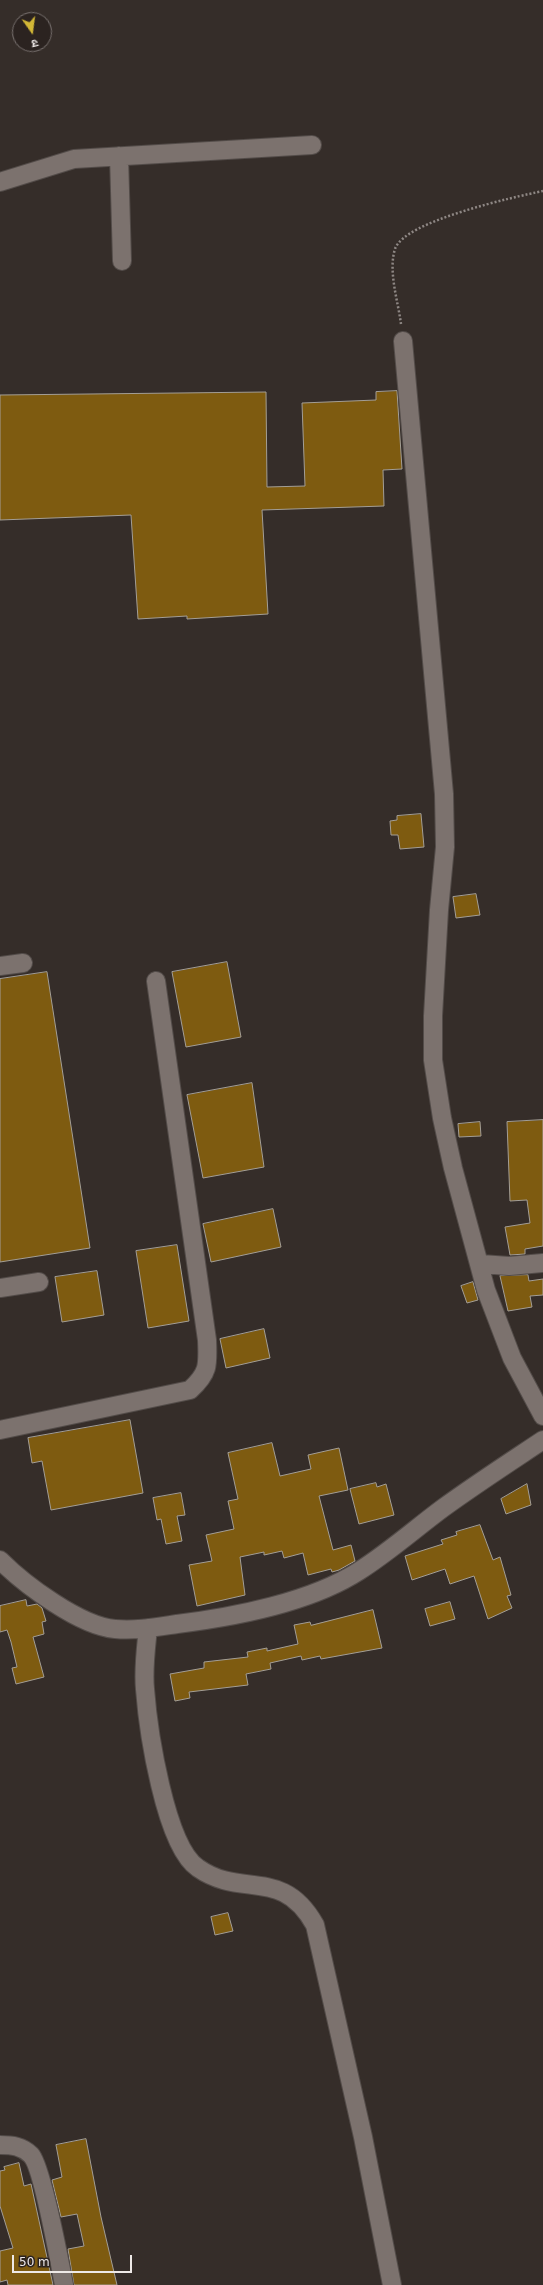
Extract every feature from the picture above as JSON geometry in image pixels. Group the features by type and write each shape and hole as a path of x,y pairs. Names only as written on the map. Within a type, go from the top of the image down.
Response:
{"street":[{"path":"0,182 74,159 312,145"},
{"path":"119,156 122,261"},
{"path":"403,341 421,524 444,794 445,847 439,910 433,1016 433,1060 442,1118 453,1168 481,1264 486,1290 512,1358 543,1416"},
{"path":"0,966 23,963"},
{"path":"0,1430 190,1390 204,1378 208,1359 207,1340 156,981"},
{"path":"481,1264 509,1266 543,1263"},
{"path":"0,1288 39,1282"},
{"path":"0,1560 12,1572 40,1593 81,1619 114,1629 148,1628 238,1614 322,1589 359,1571 445,1506 543,1440"},
{"path":"148,1628 144,1660 145,1688 151,1739 168,1817 183,1850 198,1868 225,1881 274,1888 293,1897 306,1909 315,1925 360,2122 392,2285"},
{"path":"0,2145 13,2145 24,2149 32,2156 46,2201 64,2285"}],"path":[{"path":"403,341 392,262 395,247 408,233 437,220 500,201 543,191"}],"building":[{"path":"397,391 402,469 383,470 384,506 262,510 268,614 187,619 187,616 138,619 131,515 0,520 0,395 266,392 267,487 305,486 302,403 376,400 376,392"},
{"path":"421,814 424,847 400,849 398,835 391,835 390,821 397,820 397,816"},
{"path":"476,894 480,915 456,918 453,897"},
{"path":"227,962 241,1037 186,1047 172,972"},
{"path":"47,972 90,1248 0,1262 0,979"},
{"path":"252,1083 264,1167 203,1178 187,1095"},
{"path":"543,1120 543,1246 525,1249 525,1254 510,1255 505,1227 530,1223 527,1200 510,1201 507,1122"},
{"path":"480,1122 481,1136 459,1137 458,1124"},
{"path":"273,1209 281,1247 211,1262 203,1224"},
{"path":"177,1245 189,1321 148,1328 136,1251"},
{"path":"97,1271 104,1315 62,1322 55,1277"},
{"path":"528,1275 529,1281 543,1279 543,1295 530,1296 532,1307 508,1311 500,1276"},
{"path":"473,1282 478,1300 467,1303 461,1286"},
{"path":"264,1329 270,1358 226,1368 220,1339"},
{"path":"130,1420 143,1493 51,1510 42,1461 32,1463 28,1438"},
{"path":"272,1443 280,1476 311,1469 308,1455 339,1448 348,1490 319,1496 333,1550 351,1545 355,1561 339,1570 332,1572 331,1569 308,1575 303,1553 284,1558 282,1551 264,1555 264,1552 240,1557 245,1595 197,1606 189,1565 212,1561 206,1535 234,1529 228,1501 238,1499 228,1453"},
{"path":"376,1483 377,1487 386,1484 394,1515 359,1524 350,1489"},
{"path":"527,1484 531,1505 506,1514 501,1499"},
{"path":"181,1493 185,1515 177,1516 182,1541 166,1544 161,1519 157,1520 153,1498"},
{"path":"480,1525 493,1560 500,1557 511,1595 507,1596 512,1608 488,1619 474,1576 450,1584 445,1569 412,1580 405,1556 443,1544 441,1540 457,1535 456,1532"},
{"path":"26,1600 27,1606 37,1604 42,1608 46,1621 42,1622 44,1634 33,1637 44,1677 16,1684 12,1668 17,1667 11,1642 7,1630 0,1632 0,1606"},
{"path":"450,1602 455,1619 430,1626 425,1609"},
{"path":"373,1610 382,1648 321,1659 320,1656 302,1660 301,1656 270,1663 271,1669 246,1674 248,1685 189,1692 190,1698 175,1701 170,1674 204,1668 204,1662 248,1657 247,1652 267,1648 267,1651 298,1644 294,1625 310,1622 311,1625"},
{"path":"228,1913 233,1931 215,1935 211,1917"},
{"path":"86,2139 101,2217 117,2285 74,2285 68,2249 84,2246 77,2214 61,2217 52,2180 62,2177 56,2145"},
{"path":"19,2163 24,2186 31,2184 53,2285 8,2285 7,2280 0,2282 0,2251 13,2248 0,2206 0,2171 5,2170 4,2167"}]}
